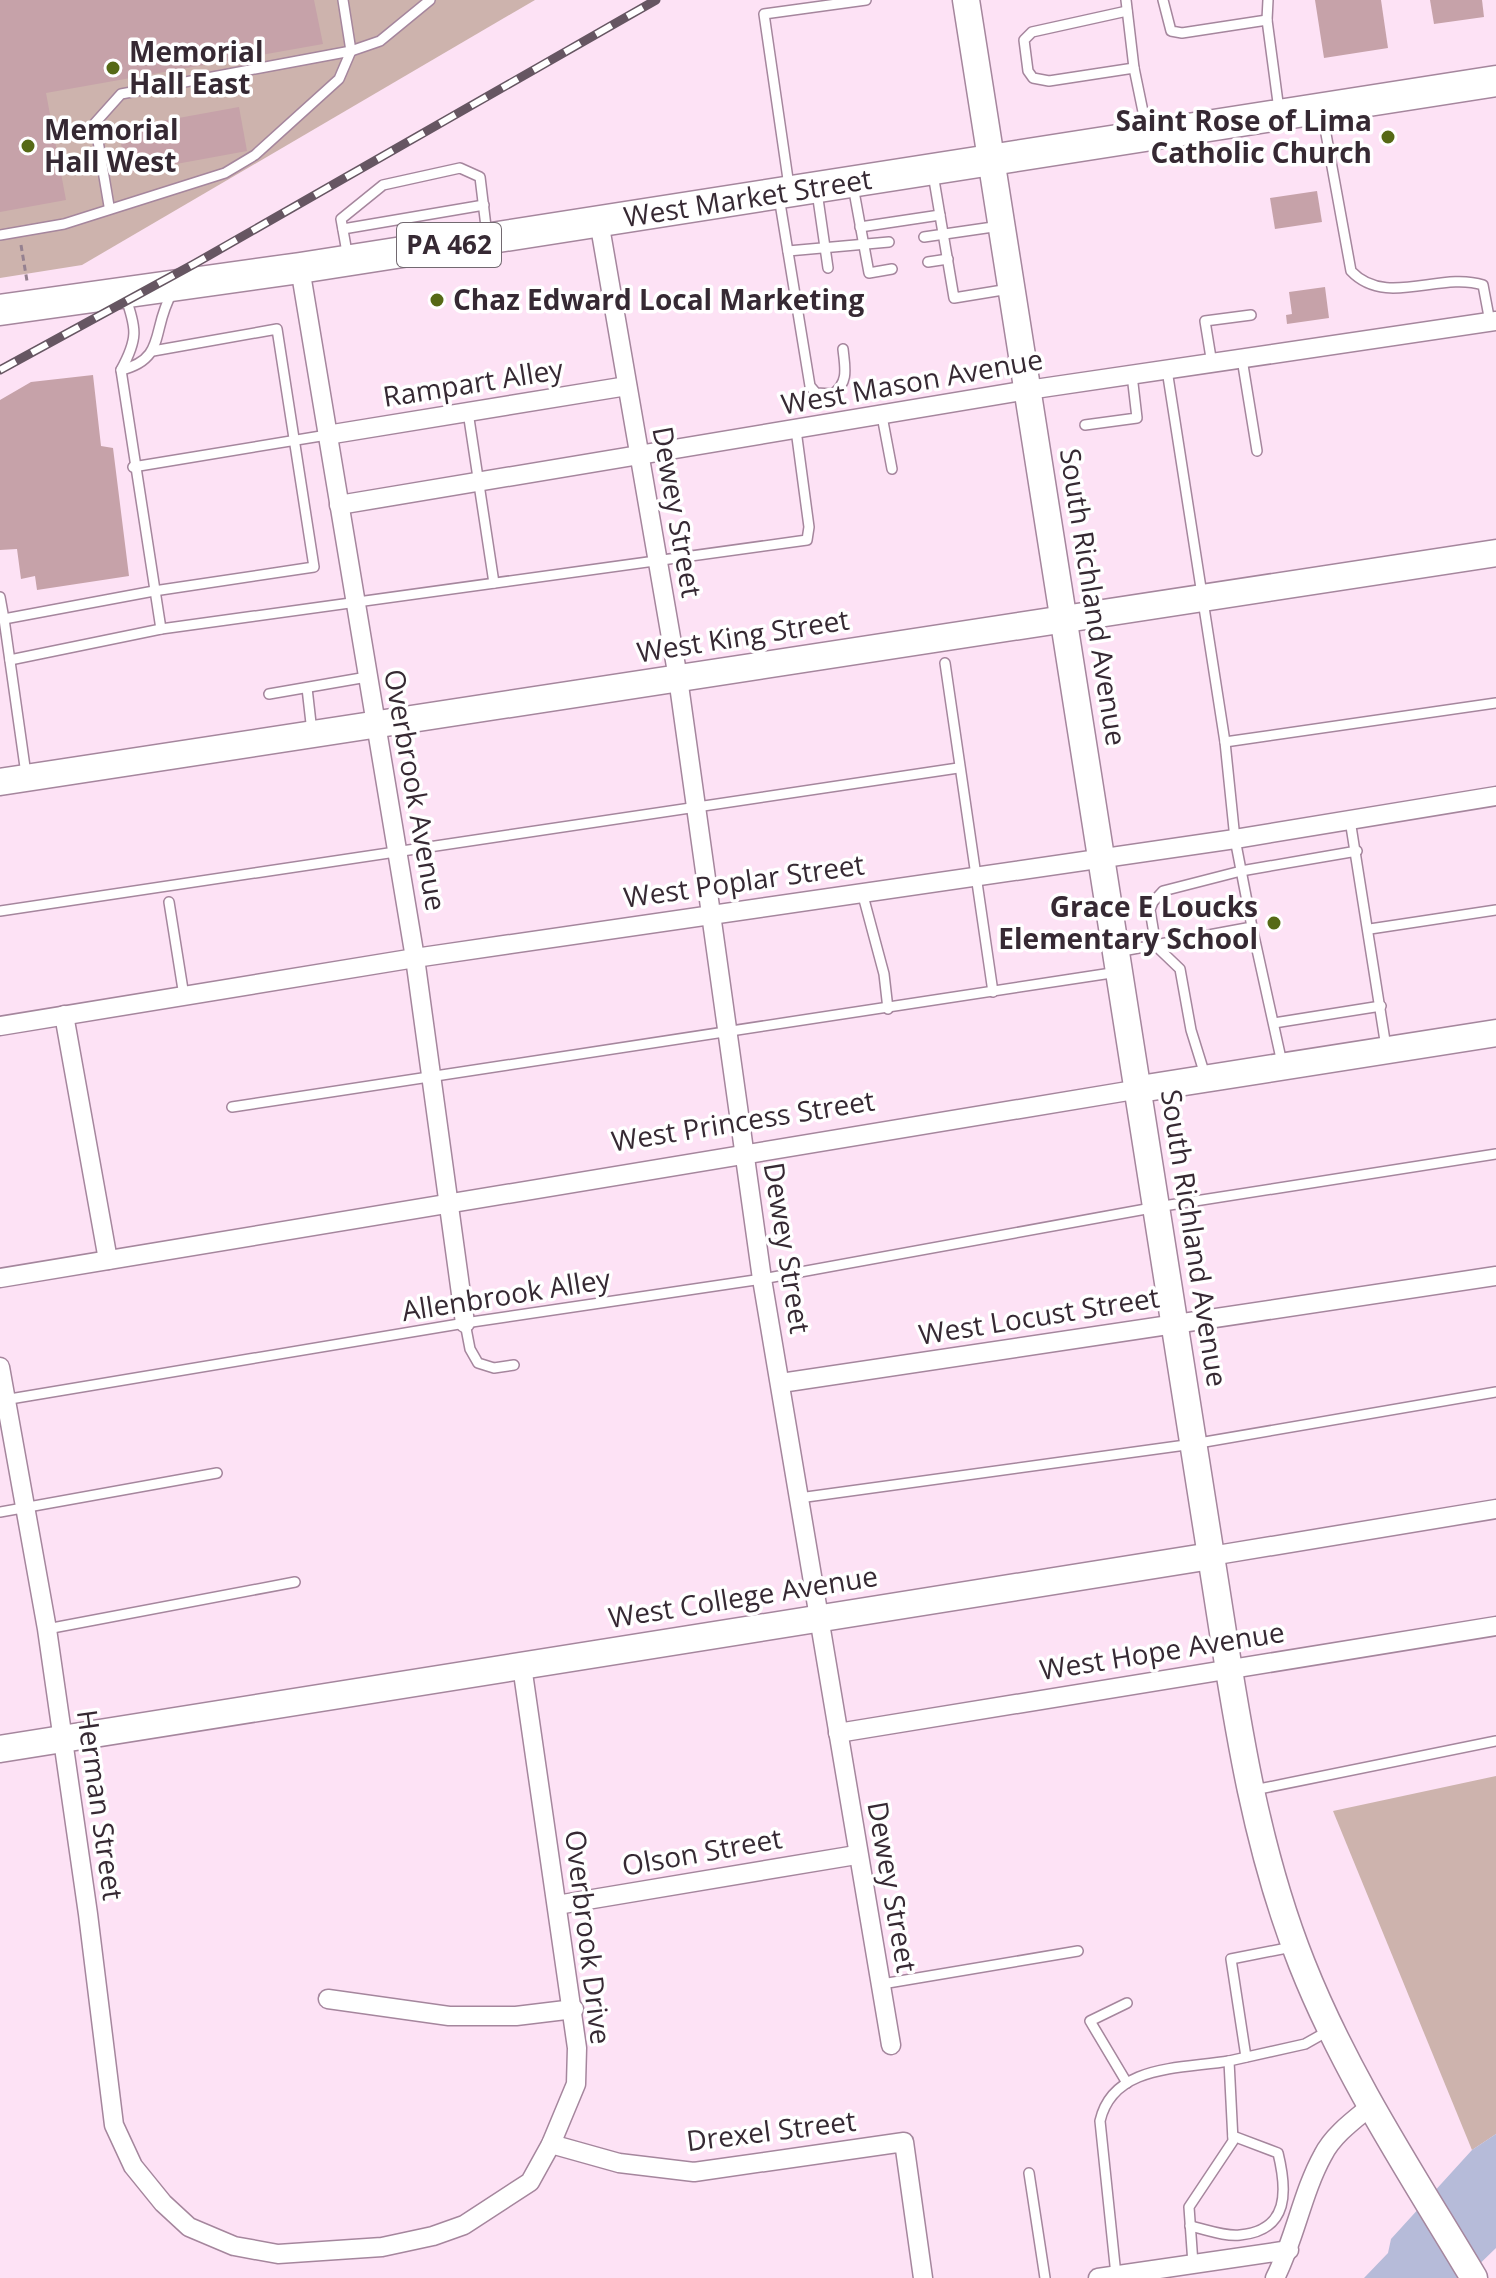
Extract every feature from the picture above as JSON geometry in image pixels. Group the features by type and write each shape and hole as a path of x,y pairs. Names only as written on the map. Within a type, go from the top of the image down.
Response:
{"main road":[{"name":"West Market Street","path":"0,310 300,268 1496,81"}],"street":[{"name":"South Richland Avenue","path":"966,0 1140,1089 1193,1444 1251,1791 1272,1879 1296,1946 1332,2029 1371,2106 1474,2278"},
{"name":"Dewey Street","path":"599,221 678,678 762,1279 856,1855 868,1899 891,2045"},
{"name":"Overbrook Avenue","path":"300,268 415,958 465,1323"},
{"name":"West Mason Avenue","path":"339,505 1028,390 1493,321"},
{"name":"Rampart Alley","path":"327,435 627,386"},
{"name":"West King Street","path":"0,782 1496,553"},
{"name":"West Poplar Street","path":"0,1026 415,958 1235,839 1496,796"},
{"path":"64,1015 108,1260"},
{"name":"West Princess Street","path":"0,1278 448,1201 1496,1033"},
{"name":"West Locust Street","path":"781,1383 1496,1276"},
{"name":"Herman Street","path":"0,1367 3,1400 47,1629 88,1914 114,2125 133,2166 163,2203 189,2227"},
{"name":"West College Avenue","path":"0,1749 1496,1509"},
{"name":"West Hope Avenue","path":"838,1733 1496,1626"},
{"name":"Overbrook Drive","path":"189,2227 234,2246 278,2254 382,2247 433,2236 464,2225 530,2182 551,2144 576,2084 574,2009 522,1666"},
{"name":"Olson Street","path":"557,1905 856,1855"},
{"path":"328,1999 449,2016 516,2016 574,2009"},
{"path":"1275,2278 1289,2250 1323,2153 1346,2126 1371,2106"},
{"name":"Drexel Street","path":"551,2144 619,2163 694,2172 904,2142 923,2278"},
{"path":"1107,2277 1289,2250"}],"lane":[{"path":"0,235 64,224 109,206 225,173 255,155 339,79 351,51 343,0"},
{"path":"109,206 95,123 121,94 351,51 380,41 430,0"},
{"path":"843,349 846,376 842,387 833,394 816,393 810,386 788,251 795,191 764,14 866,0"},
{"path":"1126,0 1134,68 1148,137"},
{"path":"1163,0 1171,31 1182,33 1267,20"},
{"path":"1268,0 1267,20 1280,116"},
{"path":"1127,11 1032,32 1024,40 1028,71 1033,78 1049,81 1134,68"},
{"path":"1322,109 1351,271 1362,283 1387,290 1463,279 1483,285 1491,294 1493,321"},
{"path":"348,260 341,219 383,185 436,178 460,168 480,177 488,239"},
{"path":"932,170 954,298 1013,289"},
{"path":"852,183 869,273 892,269"},
{"path":"795,191 824,247 828,268"},
{"path":"343,229 428,210 484,205"},
{"path":"860,227 940,215"},
{"path":"924,237 1003,225"},
{"path":"788,251 889,242"},
{"path":"928,262 948,259"},
{"path":"121,370 141,365 153,351 162,310 176,286"},
{"path":"123,293 135,334 134,347 121,370 133,467 161,629"},
{"path":"1212,364 1205,321 1251,315"},
{"path":"4,619 154,591 314,567 277,329 153,351"},
{"path":"1242,359 1257,451"},
{"path":"1167,370 1225,742 1235,839 1283,1066"},
{"path":"1085,425 1137,418 1132,375"},
{"path":"468,412 494,583"},
{"path":"882,416 892,469"},
{"path":"10,660 161,629 807,540 809,527 796,430"},
{"path":"133,467 327,435"},
{"path":"0,597 26,778"},
{"path":"945,663 993,992"},
{"path":"269,694 367,677"},
{"path":"307,688 312,736"},
{"path":"1225,742 1496,703"},
{"path":"0,911 958,768"},
{"path":"1350,820 1370,929 1387,1050"},
{"path":"1206,1079 1191,1030 1180,969 1156,946 1150,910 1163,891 1241,871 1357,851"},
{"path":"862,892 884,974 888,1009"},
{"path":"169,902 184,996"},
{"path":"1370,929 1496,910"},
{"path":"232,1107 993,992 1119,962 1156,946 1252,927"},
{"path":"1274,1023 1381,1006"},
{"name":"Allenbrook Alley","path":"3,1400 465,1323 762,1279 1157,1207 1496,1154"},
{"path":"465,1323 470,1349 478,1363 494,1368 514,1365"},
{"path":"799,1498 1193,1444 1496,1392"},
{"path":"0,1512 217,1473"},
{"path":"47,1629 295,1582"},
{"path":"1251,1791 1496,1741"},
{"path":"1246,2057 1231,1959 1296,1946"},
{"path":"882,1984 1078,1951"},
{"path":"1127,2003 1090,2021 1127,2083"},
{"path":"1107,2277 1100,2121 1105,2099 1136,2075 1229,2061 1305,2044 1332,2029"},
{"path":"1193,2264 1189,2207 1233,2141 1229,2061"},
{"path":"1190,2226 1239,2235 1265,2228 1280,2211 1287,2188 1278,2153 1233,2136"},
{"path":"1029,2173 1045,2278"}],"path":[{"path":"19,233 31,305"}],"shaded area":[{"path":"0,0 535,0 82,265 0,278"},
{"path":"1496,1776 1496,2134 1472,2150 1333,1811"}],"water":[{"path":"1496,2134 1496,2248 1465,2278 1364,2278 1388,2253 1391,2239 1472,2150"}],"building":[{"name":"Memorial Hall East","path":"0,0 314,0 323,44 46,93 66,200 0,212"},
{"path":"1315,0 1381,0 1388,48 1324,58"},
{"path":"1430,0 1482,0 1484,17 1434,24"},
{"path":"239,107 247,151 127,173 118,129"},
{"path":"1317,191 1322,222 1275,229 1270,198"},
{"path":"1325,287 1329,318 1287,324 1286,315 1292,314 1289,292"},
{"path":"93,375 101,446 113,448 129,576 37,590 35,576 21,579 17,549 0,550 0,400 31,382"}],"railway":[{"path":"0,370 194,264 656,0"}],"place":[{"name":"Memorial Hall East","path":"113,68"},
{"name":"Saint Rose of Lima Catholic Church","path":"1388,137"},
{"name":"Memorial Hall West","path":"28,146"},
{"name":"Chaz Edward Local Marketing","path":"437,300"},
{"name":"Grace E Loucks Elementary School","path":"1274,923"}]}
